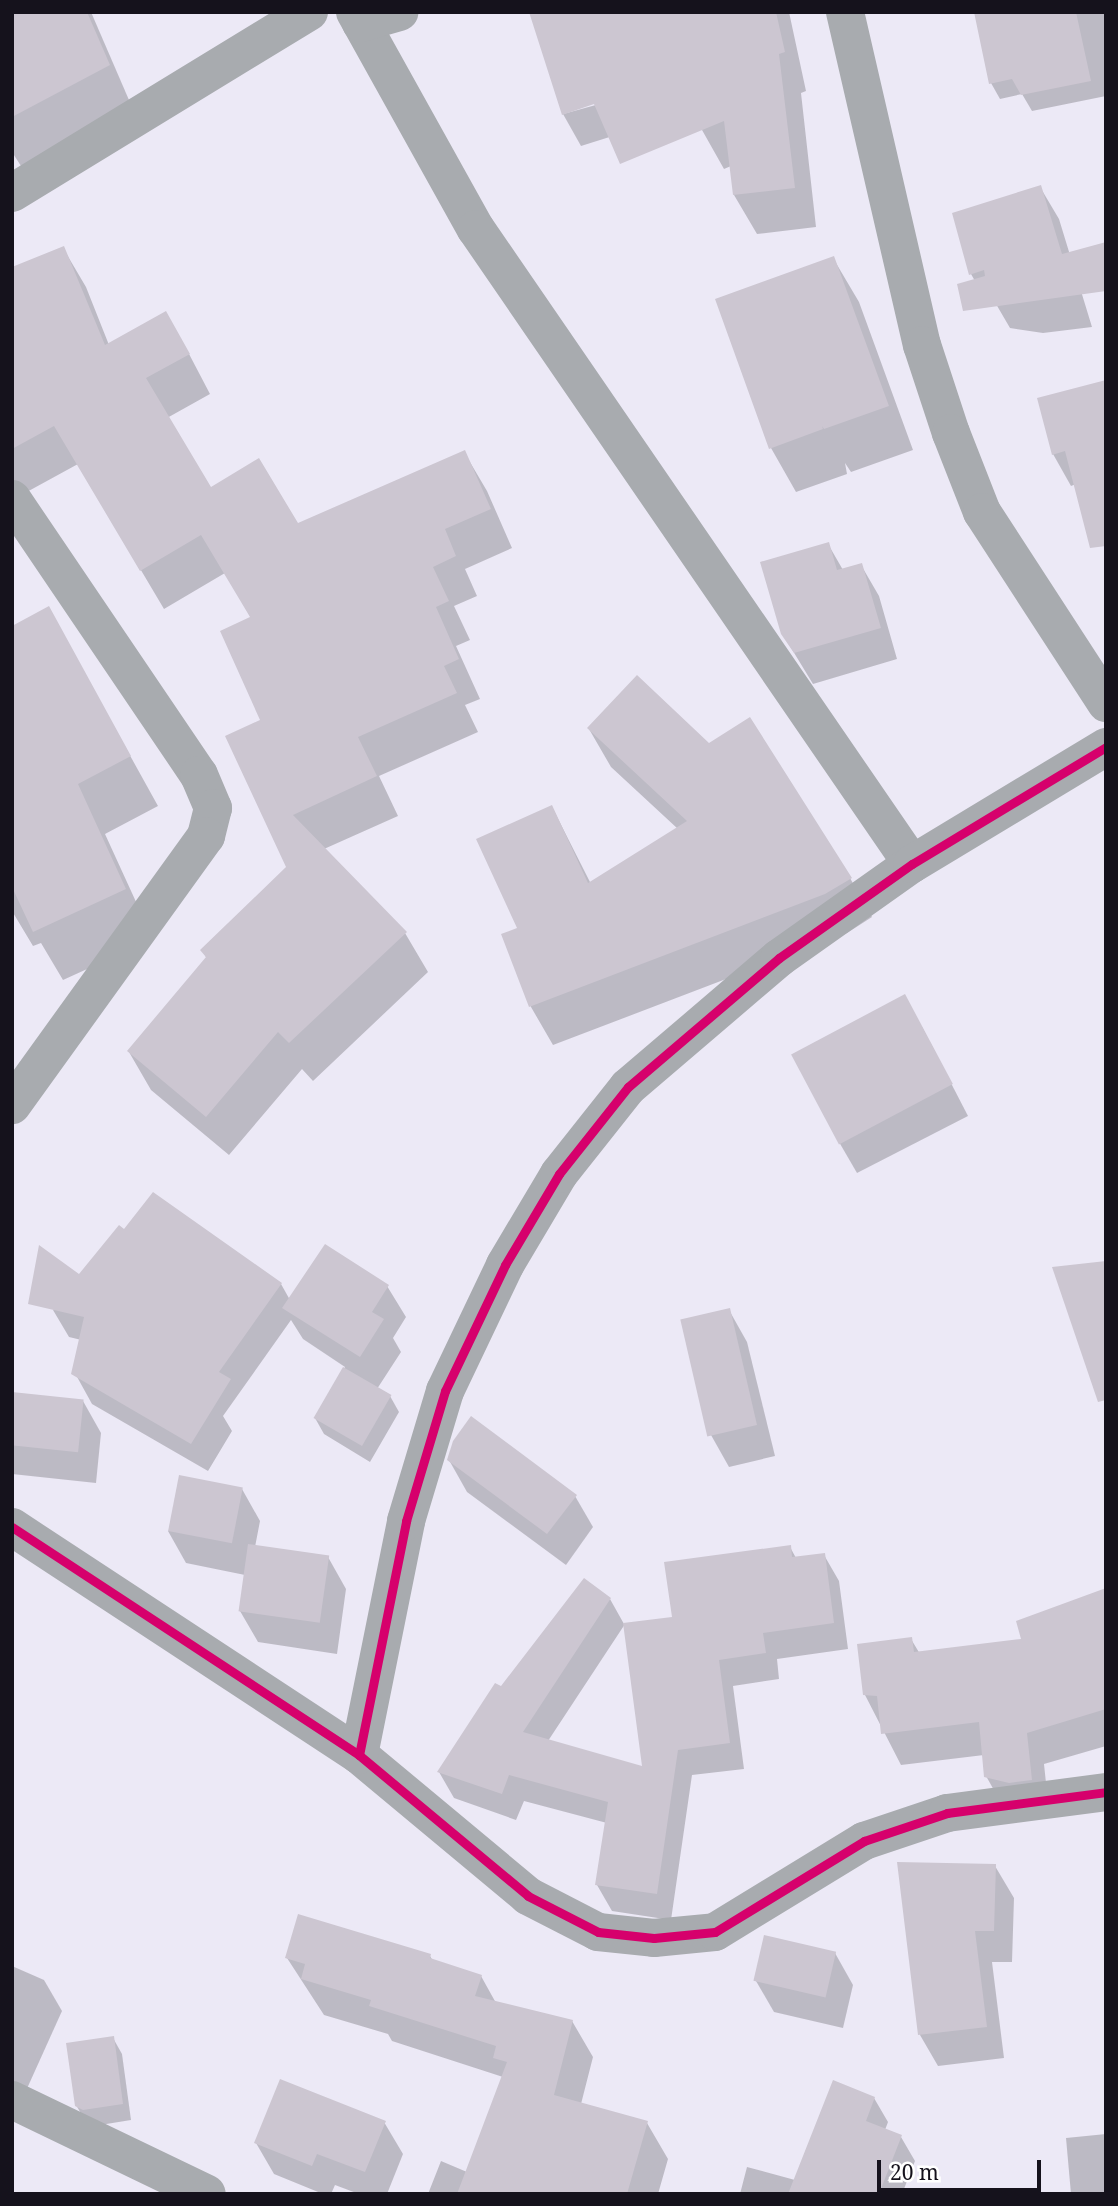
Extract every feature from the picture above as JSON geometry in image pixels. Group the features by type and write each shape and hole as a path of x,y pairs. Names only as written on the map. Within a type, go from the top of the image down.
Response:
{"street":[{"path":"12,193 309,12"},
{"path":"399,12 358,18 477,229 912,864"},
{"path":"845,12 919,332 951,433 982,512 1106,702"},
{"path":"12,499 198,775 213,808 206,836 12,1105"},
{"path":"359,1755 406,1521 444,1391 505,1265 559,1174 628,1087 779,958 912,864 1106,747"},
{"path":"12,1527 359,1755 528,1896 598,1932 654,1938 715,1932 864,1841 947,1813 1106,1792"},
{"path":"12,2099 207,2194"}],"building":[{"path":"12,12 87,12 110,65 12,117"},
{"path":"529,12 776,12 785,52 779,54 795,188 733,195 724,121 620,164 594,104 562,115"},
{"path":"974,12 1076,12 1091,81 1021,95 1012,79 989,84"},
{"path":"1041,185 1062,254 1106,242 1106,291 963,311 957,284 985,276 984,270 969,275 952,213"},
{"path":"64,246 105,345 166,311 190,354 146,378 211,487 259,458 298,523 465,450 491,509 445,529 456,556 433,567 449,601 436,607 459,659 444,666 457,693 358,737 377,776 293,815 407,932 289,1043 278,1032 206,1117 127,1051 206,957 200,950 286,867 225,736 260,720 220,631 250,617 201,535 140,571 54,426 12,449 12,267"},
{"path":"834,256 889,406 824,429 822,426 823,429 769,449 715,299"},
{"path":"1106,380 1106,546 1090,548 1065,451 1052,455 1037,398"},
{"path":"829,542 837,570 862,563 881,628 794,653 781,634 760,562"},
{"path":"49,606 131,756 78,784 126,889 33,932 12,887 12,626"},
{"path":"637,675 709,743 750,717 852,878 825,894 529,1007 501,934 517,928 476,839 552,805 588,883 687,821 587,728"},
{"path":"905,994 953,1084 839,1145 791,1055"},
{"path":"153,1192 282,1283 219,1372 231,1379 191,1444 71,1374 84,1317 28,1304 39,1245 79,1274 119,1225 124,1229"},
{"path":"325,1244 389,1285 372,1312 384,1319 360,1357 282,1308"},
{"path":"1106,1261 1106,1400 1098,1402 1052,1267"},
{"path":"730,1308 757,1425 707,1436 680,1319"},
{"path":"343,1367 391,1395 362,1446 313,1418"},
{"path":"12,1392 84,1400 78,1452 12,1445"},
{"path":"471,1416 577,1495 547,1534 447,1460 453,1441"},
{"path":"179,1475 243,1487 232,1543 168,1531"},
{"path":"248,1544 329,1555 320,1623 239,1611"},
{"path":"791,1545 792,1557 825,1553 834,1623 763,1633 766,1653 719,1660 730,1743 678,1750 657,1894 595,1885 608,1802 509,1775 502,1794 437,1772 495,1683 501,1686 584,1578 611,1598 523,1732 642,1766 623,1623 672,1617 664,1562"},
{"path":"1106,1588 1106,1709 1027,1733 1032,1780 1009,1783 984,1777 979,1722 881,1734 877,1696 863,1695 857,1644 912,1637 914,1652 1021,1639 1016,1621"},
{"path":"897,1862 996,1864 994,1931 975,1931 987,2027 918,2035"},
{"path":"298,1914 431,1954 430,1958 482,1975 475,1996 573,2020 554,2095 648,2121 627,2194 457,2194 507,2062 493,2058 496,2046 369,2006 371,2000 301,1979 305,1964 285,1958"},
{"path":"764,1935 836,1952 826,1997 753,1981"},
{"path":"114,2036 123,2104 83,2110 75,2106 66,2043"},
{"path":"280,2079 386,2121 365,2172 317,2154 312,2166 254,2143"},
{"path":"833,2080 875,2097 866,2121 902,2135 879,2194 788,2194"}],"cycle path":[{"path":"359,1755 406,1521 445,1391 505,1265 559,1174 628,1087 779,958 912,864 1106,747"},
{"path":"12,1527 359,1755 528,1896 598,1932 654,1938 715,1932 864,1841 947,1813 1106,1792"}]}
